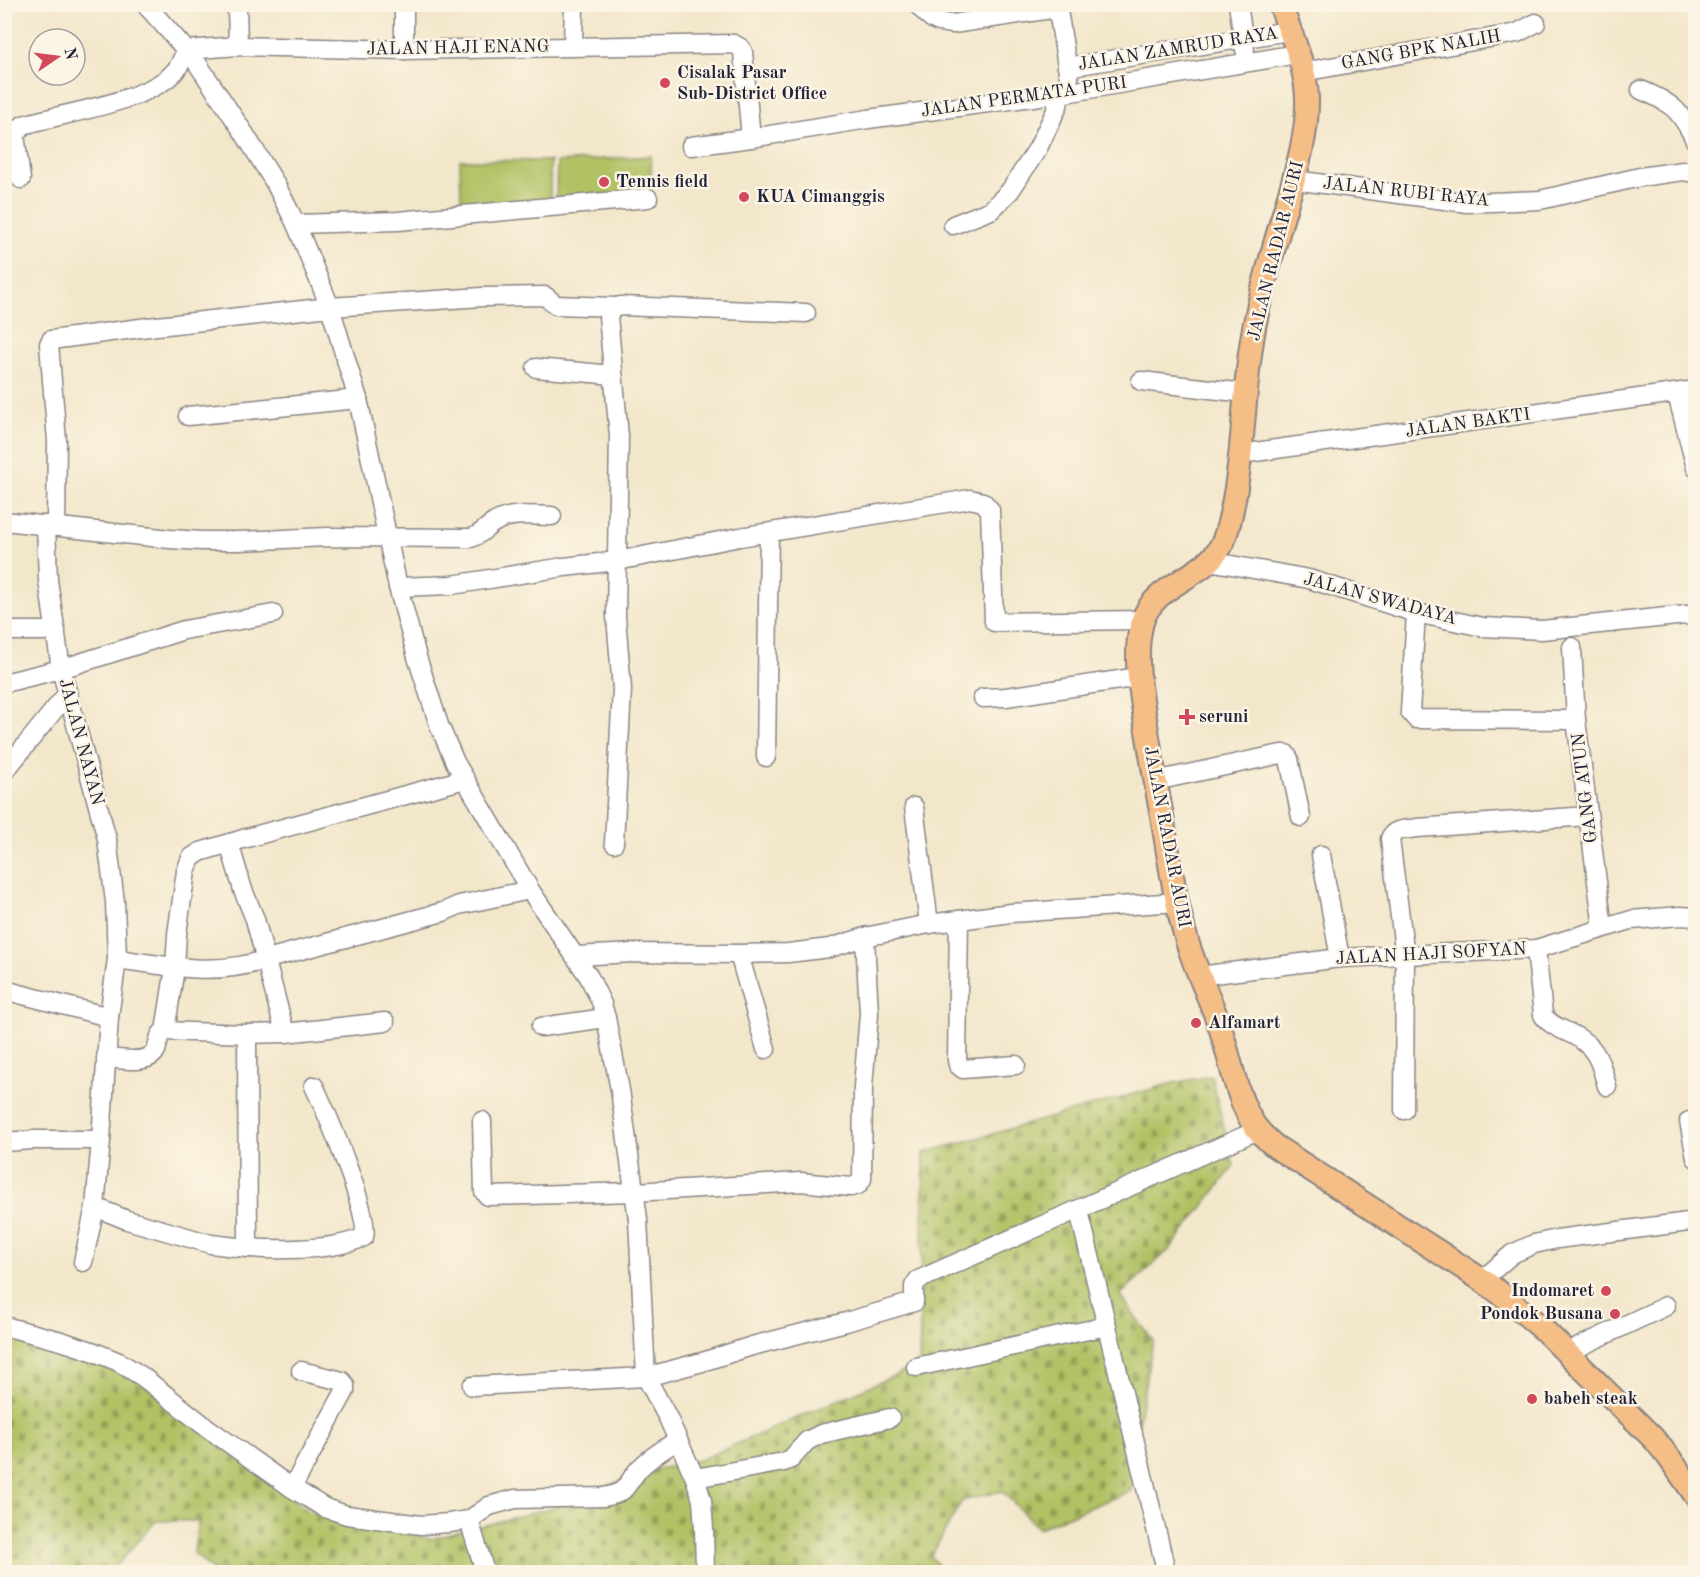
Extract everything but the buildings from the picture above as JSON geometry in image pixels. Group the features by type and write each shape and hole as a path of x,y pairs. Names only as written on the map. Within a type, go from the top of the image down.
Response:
{"main road":[{"name":"JALAN RADAR AURI","path":"1280,4 1300,63 1307,98 1306,119 1294,180 1256,320 1245,393 1241,454 1234,497 1226,533 1216,553 1199,570 1154,602 1143,620 1139,645 1139,677 1155,781 1182,925 1199,976 1220,1026 1239,1091 1258,1130 1276,1147 1482,1280 1530,1317 1653,1438 1695,1496"}],"street":[{"path":"145,4 195,60 275,183 296,224 330,307 358,399 398,587 417,657 439,724 465,780 530,890 576,956 596,990 606,1018 620,1090 638,1219 646,1377 678,1440 702,1500 705,1572"},
{"path":"237,4 238,46"},
{"path":"404,4 404,50"},
{"path":"573,46 574,4"},
{"path":"1238,4 1247,62"},
{"path":"918,5 930,18 939,23 953,24 1058,6 1067,83 1038,148 1011,191 992,210 952,225"},
{"name":"GANG BPK NALIH","path":"1300,63 1517,33 1536,22"},
{"name":"JALAN ZAMRUD RAYA","path":"1067,83 1242,38 1289,31"},
{"name":"JALAN HAJI ENANG","path":"186,50 238,46 404,50 730,43 738,46 743,52 751,138"},
{"path":"21,179 15,135 23,125 128,98 154,88 176,71 186,50"},
{"name":"JALAN PERMATA PURI","path":"691,146 751,138 1067,83 1247,62 1300,63"},
{"path":"1641,90 1670,104 1683,119 1695,142"},
{"name":"JALAN RUBI RAYA","path":"1294,180 1467,203 1540,200 1640,177 1683,171 1695,173"},
{"path":"296,224 408,221 648,198"},
{"path":"330,307 482,297 544,296 556,305 806,313"},
{"name":"JALAN NAYAN","path":"83,1262 95,1207 101,1140 109,1017 117,959 115,902 106,839 61,669 48,580 57,441 49,344 50,342 148,327 330,307"},
{"path":"614,843 622,689 616,617 619,436 608,316 615,307"},
{"path":"536,368 613,375"},
{"path":"1141,381 1245,393"},
{"path":"1686,392 1695,468"},
{"name":"JALAN BAKTI","path":"1241,454 1686,392"},
{"path":"188,416 358,399"},
{"path":"398,587 452,585 617,561 769,532 970,500 984,501 990,510 994,622 1143,620"},
{"path":"4,521 202,541 327,537 471,538 479,536 491,524 511,516 552,516"},
{"path":"766,757 769,532"},
{"name":"JALAN SWADAYA","path":"1209,561 1309,579 1416,613 1483,627 1542,630 1686,615 1695,616"},
{"path":"1416,613 1410,712 1416,719 1576,720"},
{"path":"4,683 61,669 184,630 273,614"},
{"path":"4,631 56,632"},
{"name":"GANG ATUN","path":"1572,646 1576,720 1603,928"},
{"path":"982,699 1139,677"},
{"path":"4,772 67,694"},
{"path":"1155,781 1281,753 1286,754 1301,817"},
{"path":"165,1031 186,871 195,854 465,780"},
{"path":"914,807 928,924"},
{"path":"1404,1110 1406,956 1390,839 1392,835 1395,832 1417,828 1588,816"},
{"path":"229,843 267,959 285,1033"},
{"path":"1321,855 1340,958"},
{"path":"117,959 196,970 250,965 443,912 459,905 530,890"},
{"path":"576,956 633,953 788,953 830,948 865,937 928,924 1011,913 1178,902"},
{"name":"JALAN HAJI SOFYAN","path":"1199,976 1340,958 1536,949 1631,920 1695,917"},
{"path":"959,920 958,1065 963,1069 1016,1065"},
{"path":"482,1121 484,1192 488,1196 634,1192 800,1182 851,1187 858,1185 862,1179 863,1088 869,1014 865,937"},
{"path":"1536,949 1544,1017 1591,1047 1598,1057 1607,1086"},
{"path":"740,954 765,1049"},
{"path":"4,990 109,1017"},
{"path":"541,1027 606,1018"},
{"path":"106,1058 143,1060 153,1056 156,1053 160,1034 165,1031 285,1033 385,1022"},
{"path":"247,1034 248,1248"},
{"path":"95,1207 127,1220 211,1244 248,1248 322,1247 364,1237 366,1233 362,1212 337,1138 314,1086"},
{"path":"1689,1121 1695,1158"},
{"path":"472,1386 646,1377 914,1302 914,1286 918,1280 1258,1130"},
{"path":"4,1142 101,1140"},
{"path":"1079,1210 1164,1562"},
{"path":"1482,1280 1512,1254 1534,1244 1695,1221"},
{"path":"1566,1353 1666,1306"},
{"path":"4,1326 61,1341 119,1362 143,1377 202,1424 292,1488 325,1508 347,1515 421,1525 449,1523 469,1520 489,1506 515,1499 613,1496 623,1491 639,1469 656,1454 678,1440"},
{"path":"916,1367 1107,1326"},
{"path":"292,1488 345,1390 342,1381 301,1371"},
{"path":"695,1478 784,1462 791,1459 807,1441 821,1434 890,1418"},
{"path":"469,1520 485,1572"}],"green space":[{"name":"Tennis field","path":"651,156 651,203 556,203 557,162"},
{"path":"460,160 550,161 550,203 461,204"},
{"path":"1211,1076 1234,1166 1171,1248 1120,1295 1153,1341 1139,1418 1131,1491 1038,1528 1002,1491 962,1501 931,1556 943,1572 214,1572 194,1553 198,1521 156,1521 111,1572 5,1572 4,1331 119,1366 308,1511 431,1539 569,1503 636,1474 699,1460 919,1365 924,1153 1173,1083"}],"waterway":[{"path":"4,366 6,374 4,381"}],"place":[{"name":"Cisalak Pasar Sub-District Office","path":"665,83"},
{"name":"Tennis field","path":"604,182"},
{"name":"KUA Cimanggis","path":"744,197"},
{"name":"seruni","path":"1187,717"},
{"name":"Alfamart","path":"1196,1023"},
{"name":"Indomaret","path":"1606,1291"},
{"name":"Pondok Busana","path":"1615,1314"},
{"name":"babeh steak","path":"1532,1399"}]}
